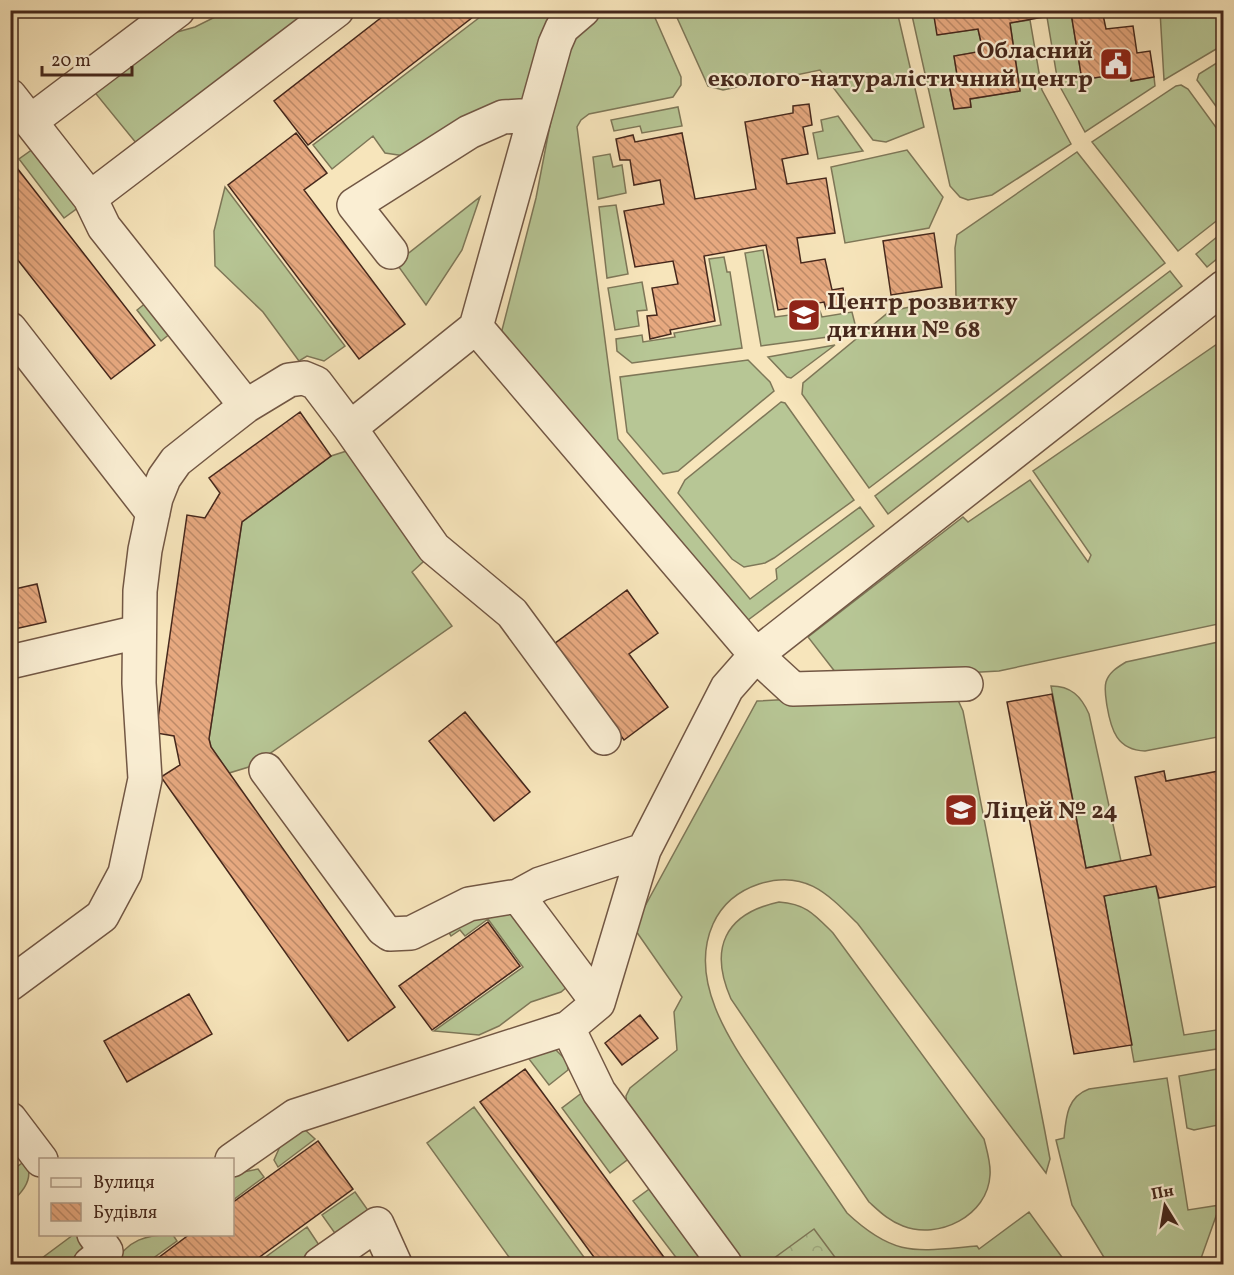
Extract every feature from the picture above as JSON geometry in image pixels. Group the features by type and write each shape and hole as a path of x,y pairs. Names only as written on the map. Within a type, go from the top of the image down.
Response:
{"street":[{"path":"178,10 21,108 90,198 104,227 246,406"},
{"path":"90,198 337,10"},
{"path":"351,428 476,327 562,27 583,10"},
{"path":"391,252 354,205 469,132 503,117 535,116"},
{"path":"234,1159 295,1116 350,1096 568,1028 598,1002 644,850 728,688 756,655 1224,287"},
{"path":"476,327 756,655 793,689 966,684"},
{"path":"10,329 153,513"},
{"path":"10,984 102,916 125,873 142,806 145,779 138,632 145,550 164,478 176,461 246,406 289,380 304,378 316,383 327,394 434,548 512,613 604,738"},
{"path":"10,662 138,632"},
{"path":"266,770 383,929 390,934 411,933 469,904 518,896 540,884 644,850"},
{"path":"518,896 598,1002"},
{"path":"568,1028 600,1092 725,1264"},
{"path":"10,1119 27,1155"},
{"path":"320,1264 377,1224 395,1264"}],"green space":[{"path":"227,11 320,11 141,149 92,89 163,36 195,27"},
{"path":"488,11 564,11 530,100 405,156 385,153 373,136 332,169 313,145"},
{"path":"603,11 652,11 681,77 681,85 673,97 589,114 581,120 577,127 618,439 750,599 777,579 776,569 860,507 874,526 748,620 501,334 536,198 561,68 569,42"},
{"path":"674,11 897,11 924,127 886,142 873,140 820,70 723,90 708,86"},
{"path":"911,11 933,11 938,35 978,29 983,51 954,56 958,81 949,84 954,109 971,107 970,99 1020,91 1010,23 1030,20 1042,90 1071,144 992,195 968,200 960,197 950,186"},
{"path":"1160,11 1223,11 1223,45 1164,80"},
{"path":"1071,13 1082,80 1130,72 1132,81 1154,77 1155,86 1085,132 1058,83 1047,17"},
{"path":"1223,59 1223,116 1197,80 1199,74"},
{"path":"1181,85 1188,89 1223,137 1224,215 1178,251 1092,142 1176,86"},
{"path":"678,107 682,126 642,133 640,126 614,131 611,120"},
{"path":"838,116 863,151 818,159 813,133 823,131 821,120"},
{"path":"33,149 79,207 64,218 19,159"},
{"path":"907,150 943,197 929,228 845,243 831,167"},
{"path":"1077,152 1165,263 869,488 802,394 803,383 890,311 956,298 957,235"},
{"path":"610,154 613,167 622,165 626,193 598,199 593,157"},
{"path":"225,187 345,346 324,361 307,356 299,361 263,312 215,266 214,231"},
{"path":"480,197 462,250 426,305 396,263"},
{"path":"616,205 628,274 607,278 599,207"},
{"path":"1223,232 1223,254 1207,267 1196,254"},
{"path":"763,250 775,317 820,311 822,317 852,312 855,324 843,335 761,346 745,253"},
{"path":"724,257 727,272 730,272 742,348 632,363 617,351 616,339 642,335 643,342 675,337 674,333 721,325 709,259"},
{"path":"1170,271 1182,286 888,514 875,496"},
{"path":"642,282 647,310 637,311 639,326 615,330 608,288"},
{"path":"152,298 176,329 161,341 137,310"},
{"path":"1220,342 1224,347 1223,623 999,671 857,679 836,673 808,637 963,517 968,522 1030,480 1088,562 1091,555 1033,471"},
{"path":"835,345 791,378 787,377 768,357"},
{"path":"748,360 770,382 774,391 678,471 663,474 627,432 620,377"},
{"path":"781,402 785,403 854,500 774,558 765,563 744,567 732,559 678,493 685,480"},
{"path":"353,449 424,561 412,572 452,626 252,766 229,773 211,747 209,739 242,522 331,456"},
{"path":"1223,641 1223,736 1145,751 1135,750 1122,743 1113,731 1109,715 1105,691 1107,678 1126,662"},
{"path":"1051,686 1070,690 1082,702 1089,714 1121,861 1086,868"},
{"path":"945,691 957,698 963,711 1050,1159 1046,1173 858,924 826,894 803,882 790,880 775,880 744,890 726,904 713,924 706,948 706,972 720,1019 745,1063 847,1213 864,1228 893,1245 907,1248 922,1250 977,1246 979,1249 1029,1212 1067,1264 736,1264 627,1109 626,1096 630,1088 677,1050 674,1012 682,997 636,931 638,919 757,701"},
{"path":"1156,886 1184,1035 1223,1029 1223,1048 1134,1062 1104,896"},
{"path":"779,902 796,905 809,911 833,933 984,1139 990,1166 987,1190 971,1213 959,1221 931,1230 917,1230 893,1222 869,1202 731,999 721,964 726,936 745,915"},
{"path":"511,913 568,986 561,992 531,1002 499,1026 479,1035 434,1031 523,967 488,919 465,936 460,930 451,936 448,931 470,915"},
{"path":"555,1049 567,1061 568,1070 549,1085 529,1059 540,1051"},
{"path":"1223,1068 1223,1124 1194,1130 1187,1128 1179,1076"},
{"path":"1167,1078 1188,1210 1220,1205 1199,1264 1108,1264 1072,1205 1056,1140 1064,1138 1072,1102 1089,1089"},
{"path":"583,1092 631,1157 610,1173 562,1108"},
{"path":"474,1107 589,1264 514,1264 427,1143"},
{"path":"303,1128 315,1139 278,1167 274,1160 285,1135"},
{"path":"25,1161 29,1173 26,1184 11,1202 11,1171"},
{"path":"258,1169 264,1177 234,1199 234,1174"},
{"path":"652,1187 707,1261 703,1264 681,1264 633,1201"},
{"path":"355,1192 372,1216 339,1239 322,1215"},
{"path":"307,1227 323,1251 304,1264 256,1264"},
{"path":"814,1229 840,1264 766,1264"},
{"path":"72,1236 79,1236 88,1247 76,1264 34,1264"},
{"path":"174,1236 177,1241 145,1264 114,1264 125,1249 146,1237"}],"building":[{"path":"391,10 482,10 308,145 274,101"},
{"name":"Обласний еколого-натуралістичний центр","path":"933,10 1102,10 1106,29 1133,26 1137,53 1150,51 1154,77 1131,81 1130,72 1082,80 1071,13 1038,18 1010,23 1020,91 970,99 971,107 954,109 949,84 958,81 954,56 983,51 978,29 937,35"},
{"name":"Центр розвитку дитини № 68","path":"809,104 812,125 803,127 808,154 782,159 787,184 826,178 835,233 797,238 801,263 825,259 832,290 843,288 846,306 826,309 824,302 778,310 766,245 704,256 715,321 670,330 671,334 650,339 647,316 657,315 652,288 678,284 673,261 635,267 624,211 664,204 660,180 634,185 630,160 620,160 616,139 633,135 635,142 682,133 695,199 756,189 745,122 793,113 793,106"},
{"path":"296,133 327,173 304,190 405,324 359,359 228,185"},
{"path":"10,159 155,345 111,379 10,250"},
{"path":"934,233 942,287 891,295 883,241"},
{"path":"300,412 331,456 242,522 209,739 211,747 395,1007 348,1041 161,777 180,765 174,736 156,733 187,515 205,518 220,493 209,478"},
{"path":"37,584 46,622 10,630 10,590"},
{"path":"627,590 658,633 629,654 668,707 624,740 554,644"},
{"path":"1052,694 1086,868 1151,855 1135,777 1164,771 1166,781 1224,770 1224,885 1159,898 1156,886 1104,896 1132,1045 1074,1054 1007,702"},
{"path":"465,712 530,792 494,821 429,741"},
{"path":"488,922 520,966 432,1030 399,986"},
{"path":"189,994 212,1034 127,1082 104,1041"},
{"path":"640,1015 658,1038 622,1065 605,1043"},
{"path":"525,1069 669,1264 599,1264 480,1102"},
{"path":"318,1141 353,1189 250,1264 150,1264 187,1236 234,1236 234,1202"}],"place":[{"name":"Обласний еколого-натуралістичний центр","path":"1116,64"},
{"name":"Центр розвитку дитини № 68","path":"804,315"},
{"name":"Ліцей № 24","path":"961,810"}]}
